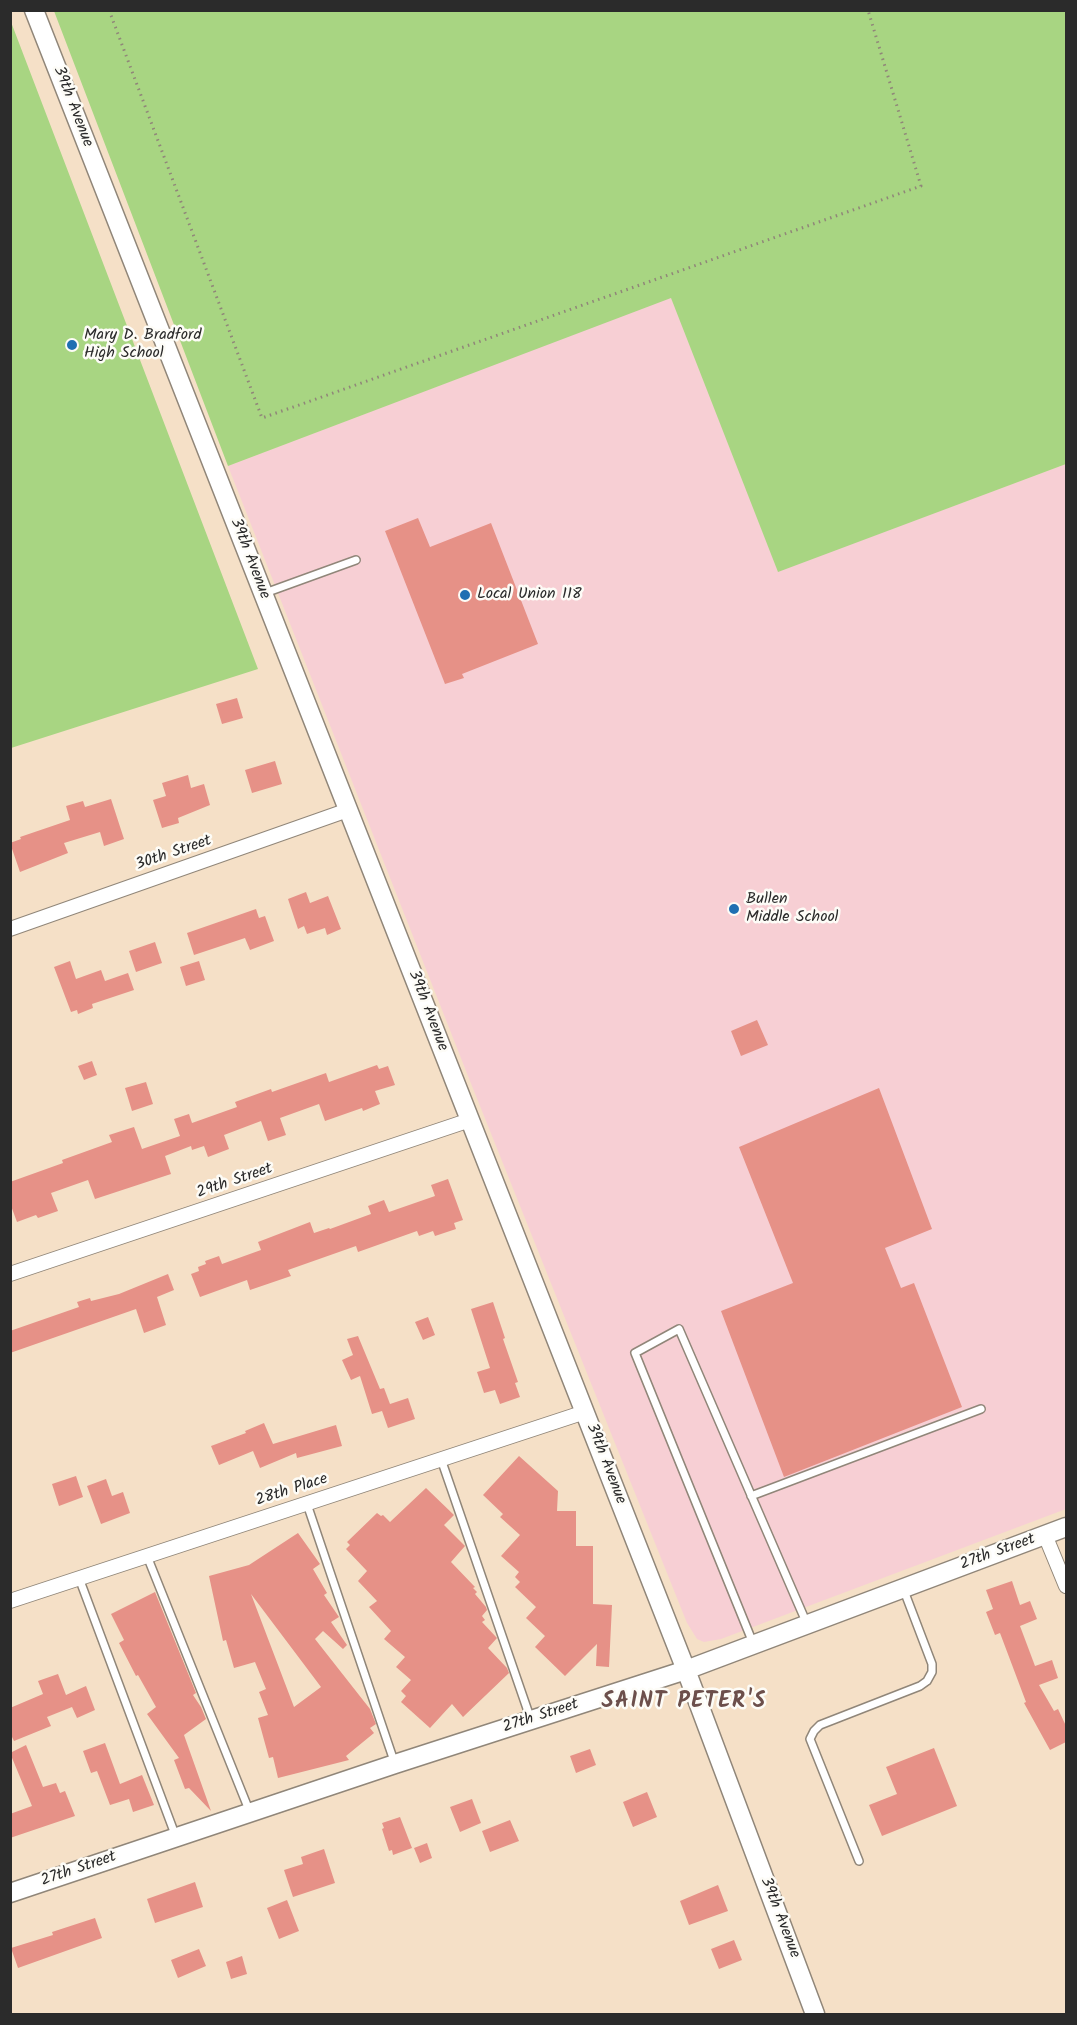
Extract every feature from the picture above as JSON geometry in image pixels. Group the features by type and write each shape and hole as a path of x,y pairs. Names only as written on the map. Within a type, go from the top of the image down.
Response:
{"street":[{"name":"39th Avenue","path":"34,10 686,1670 815,2014"},
{"name":"30th Street","path":"10,929 348,810"},
{"name":"29th Street","path":"10,1274 470,1120"},
{"name":"28th Place","path":"10,1601 585,1412"},
{"name":"27th Street","path":"10,1893 395,1764 686,1670 1066,1527"},
{"path":"1045,1535 1066,1586"}],"lane":[{"path":"263,594 356,560"},
{"path":"753,1644 635,1353 679,1329 807,1624"},
{"path":"751,1496 981,1409"},
{"path":"441,1459 531,1720"},
{"path":"307,1504 395,1764"},
{"path":"147,1556 250,1813"},
{"path":"79,1578 176,1837"},
{"path":"859,1861 810,1739 820,1725 920,1686 927,1681 932,1672 932,1664 903,1588"}],"path":[{"path":"109,10 262,418 921,186 868,10"}],"shaded area":[{"name":"Bullen Middle School","path":"671,297 778,571 1066,464 1066,1509 721,1639 704,1642 697,1639 687,1623 470,1081 228,466"}],"green space":[{"path":"54,11 1066,11 1066,464 778,572 671,298 228,466"},
{"name":"Mary D. Bradford High School","path":"11,22 258,669 11,748"}],"building":[{"name":"Local Union 118","path":"418,518 430,547 491,523 538,644 462,674 464,678 445,684 385,531"},
{"path":"237,698 243,718 222,724 216,704"},
{"path":"275,761 282,784 252,793 245,770"},
{"path":"188,775 191,788 204,784 210,805 178,818 179,823 162,828 153,800 166,796 162,783"},
{"path":"111,799 124,839 104,846 100,832 64,843 68,853 20,872 10,843 21,839 20,837 70,820 66,806 83,801 85,807"},
{"path":"306,892 310,903 328,896 341,929 327,935 325,928 307,934 304,926 298,929 288,899"},
{"path":"256,909 259,918 265,916 274,941 250,950 245,938 194,955 187,933"},
{"path":"155,942 162,963 136,972 129,951"},
{"path":"70,961 76,979 101,970 105,981 128,973 134,990 92,1004 93,1008 78,1014 77,1010 71,1012 54,967"},
{"path":"199,961 205,980 186,986 180,967"},
{"path":"757,1020 768,1045 741,1056 731,1031"},
{"path":"92,1061 97,1075 84,1080 78,1066"},
{"path":"377,1065 379,1069 388,1066 395,1085 375,1091 380,1104 325,1121 319,1104 280,1118 286,1135 268,1141 261,1121 224,1135 229,1149 208,1157 204,1146 192,1150 191,1146 165,1156 171,1174 95,1199 88,1180 51,1193 58,1211 38,1218 36,1215 17,1222 10,1203 10,1182 112,1142 109,1135 134,1127 142,1149 180,1136 174,1119 189,1114 192,1123 237,1107 235,1102 271,1089 272,1092 326,1073 329,1082"},
{"path":"146,1082 153,1104 132,1111 125,1088"},
{"path":"879,1088 932,1229 885,1248 901,1288 914,1283 962,1407 784,1477 721,1311 793,1283 739,1147"},
{"path":"448,1179 463,1220 454,1223 456,1229 435,1236 433,1231 419,1236 417,1231 358,1252 356,1246 288,1270 291,1276 250,1290 247,1280 200,1297 191,1274 199,1271 198,1267 206,1264 205,1261 219,1256 222,1264 261,1250 258,1242 310,1222 314,1233 330,1229 371,1214 368,1206 384,1200 389,1212 435,1196 431,1185"},
{"path":"168,1274 174,1290 157,1297 166,1325 144,1333 136,1309 10,1353 10,1331 79,1307 77,1302 119,1294"},
{"path":"493,1302 518,1382 515,1383 520,1397 500,1404 495,1390 484,1393 477,1372 490,1368 471,1309"},
{"path":"428,1317 435,1335 423,1340 415,1322"},
{"path":"358,1336 380,1389 384,1388 390,1404 408,1398 415,1419 388,1428 382,1411 372,1414 360,1376 351,1380 342,1360 353,1355 347,1339"},
{"path":"264,1423 273,1444 336,1425 342,1446 297,1458 296,1453 260,1468 253,1451 219,1465 211,1446 246,1433 245,1431"},
{"path":"519,1456 558,1491 557,1511 576,1511 576,1546 593,1546 593,1604 612,1605 609,1667 596,1666 597,1644 565,1676 535,1647 545,1636 526,1618 536,1607 515,1587 520,1582 515,1577 519,1572 501,1556 520,1535 500,1517 503,1514 483,1495"},
{"path":"76,1476 83,1497 59,1506 52,1484"},
{"path":"106,1479 112,1496 123,1492 130,1513 101,1524 87,1486"},
{"path":"426,1488 454,1515 444,1525 465,1546 451,1562 475,1587 473,1588 477,1592 475,1594 486,1607 487,1610 482,1616 485,1620 482,1622 497,1638 488,1648 509,1673 463,1717 452,1704 430,1728 401,1702 406,1696 401,1691 411,1680 396,1667 405,1657 384,1639 391,1631 369,1607 377,1601 358,1581 367,1571 346,1549 350,1545 347,1542 377,1513 390,1522"},
{"path":"298,1533 320,1564 313,1569 327,1593 324,1595 339,1617 331,1622 347,1645 343,1649 323,1631 315,1639 370,1709 376,1724 370,1728 374,1733 346,1756 349,1760 278,1778 273,1757 269,1758 258,1718 268,1715 259,1692 266,1689 255,1662 234,1668 226,1640 223,1641 209,1576 249,1565","holes":["251,1594 321,1687 294,1707"]},
{"path":"1012,1581 1020,1605 1030,1601 1037,1619 1020,1626 1035,1666 1052,1660 1058,1678 1039,1685 1054,1711 1058,1709 1066,1726 1066,1742 1050,1750 1024,1703 1026,1702 1000,1633 995,1635 986,1612 993,1609 986,1590"},
{"path":"155,1592 196,1693 193,1695 206,1719 184,1735 211,1811 189,1788 185,1789 174,1760 179,1758 147,1714 156,1707 119,1643 124,1640 111,1614"},
{"path":"58,1674 66,1695 86,1686 95,1710 77,1718 72,1707 47,1717 51,1726 14,1741 10,1733 10,1708 43,1694 38,1681"},
{"path":"105,1743 120,1784 142,1775 154,1805 133,1812 129,1799 110,1805 97,1771 91,1773 83,1751"},
{"path":"26,1745 43,1787 56,1783 60,1793 65,1791 75,1816 10,1838 10,1814 32,1806 10,1753"},
{"path":"934,1748 957,1806 882,1836 869,1805 897,1794 886,1767"},
{"path":"590,1749 596,1765 576,1773 570,1756"},
{"path":"647,1792 657,1817 633,1827 623,1802"},
{"path":"472,1799 481,1823 460,1832 450,1807"},
{"path":"400,1817 412,1848 393,1855 392,1850 389,1851 382,1823"},
{"path":"510,1820 519,1841 490,1852 482,1831"},
{"path":"427,1843 432,1858 420,1863 414,1848"},
{"path":"324,1849 335,1883 293,1897 284,1870 303,1864 301,1857"},
{"path":"195,1882 203,1907 155,1923 147,1899"},
{"path":"718,1885 728,1911 689,1925 680,1901"},
{"path":"287,1900 299,1931 279,1939 267,1908"},
{"path":"95,1918 102,1938 18,1968 11,1948 53,1935 52,1932"},
{"path":"734,1940 742,1960 719,1969 711,1949"},
{"path":"199,1949 206,1966 178,1978 171,1960"},
{"path":"242,1956 247,1974 231,1979 226,1962"}],"place":[{"name":"Mary D. Bradford High School","path":"72,345"},
{"name":"Local Union 118","path":"465,595"},
{"name":"Bullen Middle School","path":"734,909"}],"district":[{"name":"SAINT PETER'S","path":"684,1703"}]}
